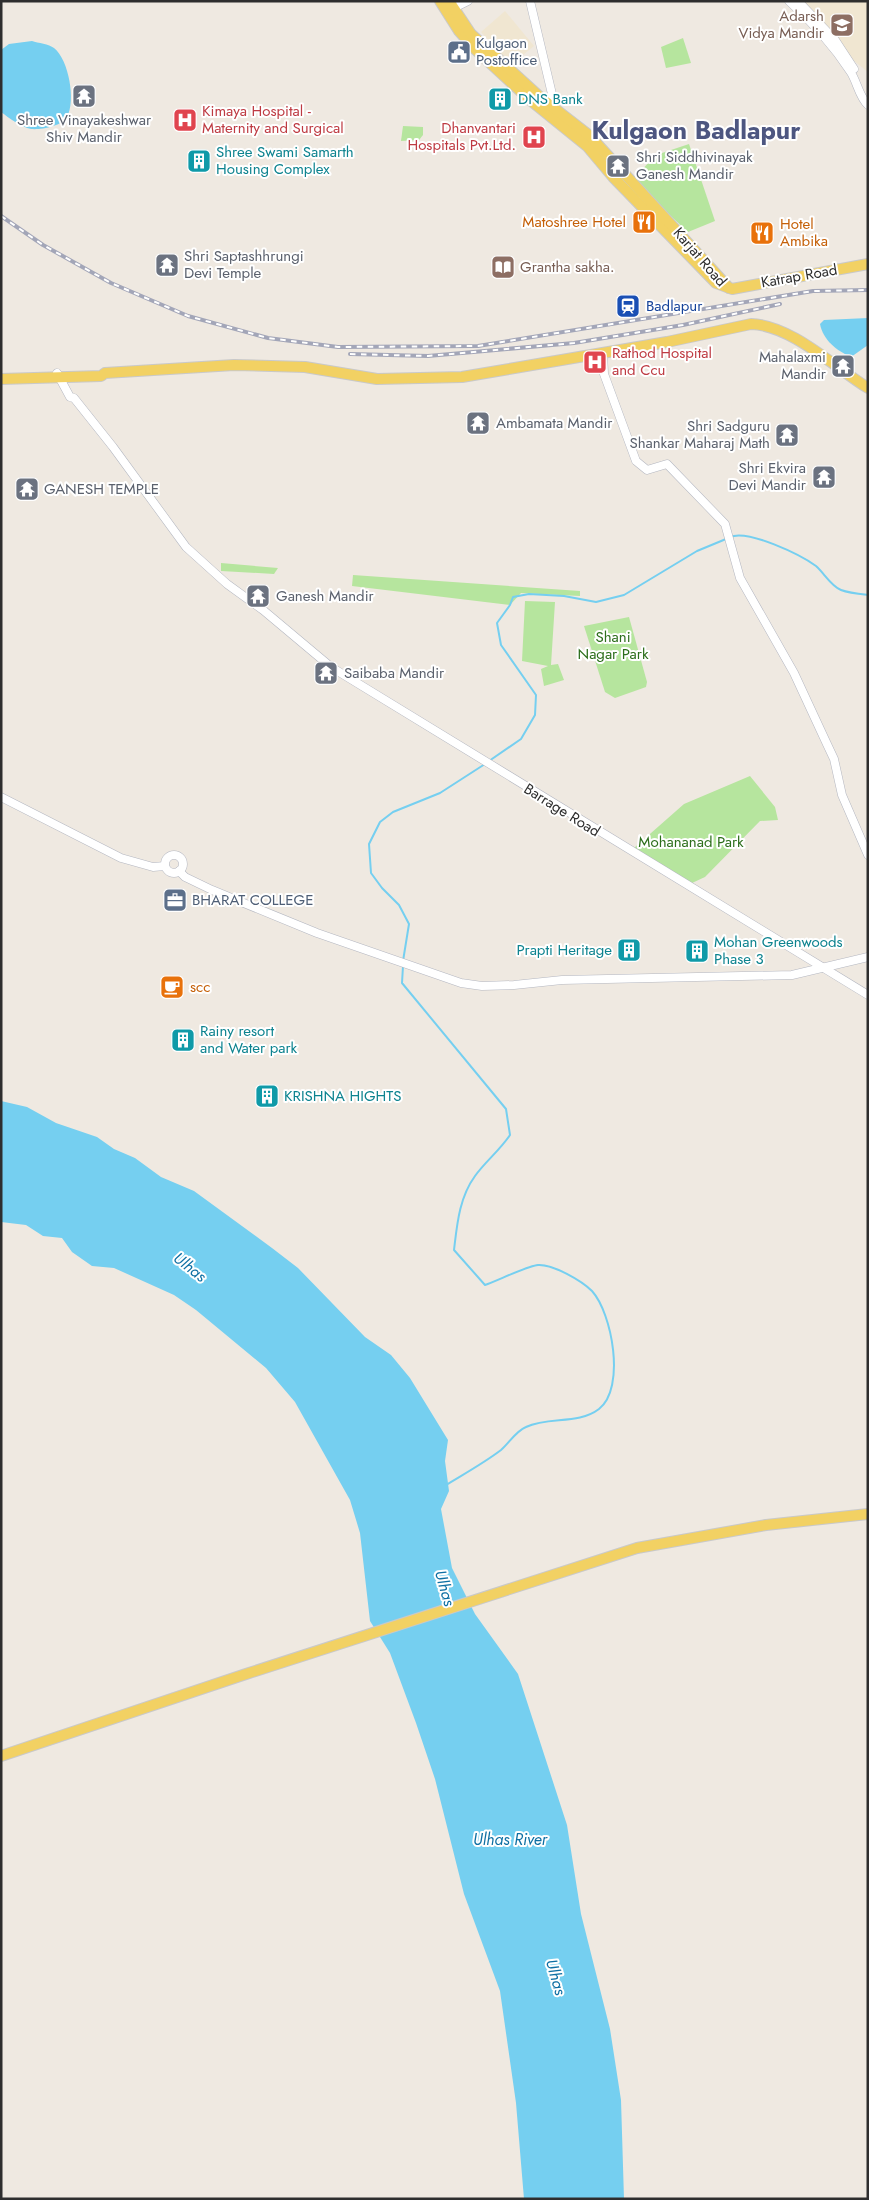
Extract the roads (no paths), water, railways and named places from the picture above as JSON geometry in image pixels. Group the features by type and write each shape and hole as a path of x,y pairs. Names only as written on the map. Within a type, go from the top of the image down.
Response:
{"main road":[{"name":"Karjat Road","path":"440,1 459,31 475,49 529,99 553,112"},
{"name":"Karjat Road","path":"452,5 471,34 553,112 716,283 730,288"},
{"name":"Katrap Road","path":"730,288 868,264"},
{"path":"1,375 101,376 105,373 234,365 305,367 376,379 462,377 702,336 750,324 763,324 801,342 868,388"},
{"path":"1,379 61,375"},
{"path":"1,1756 246,1674 638,1548 766,1525 868,1514"}],"street":[{"path":"452,5 468,1"},
{"path":"530,1 553,112"},
{"path":"789,1 809,19 832,46 851,72 868,105"},
{"path":"798,1 835,40 850,61 868,96"},
{"path":"603,353 604,374 636,461 647,470 667,464 725,524 740,578 794,673 834,759 842,795 868,855"},
{"name":"Barrage Road","path":"61,375 74,398 123,460 186,547 330,667 868,995"},
{"path":"1,797 121,858 153,867 165,866"},
{"path":"165,866 168,856 177,855 183,862 179,871"},
{"path":"165,866 171,873 179,871"},
{"path":"179,871 185,877 212,890 317,933 461,984 514,986 562,980 792,975 868,957"}],"water":[{"path":"32,41 54,48 64,62 70,81 70,110 67,117 61,123 51,127 31,129 15,122 1,112 1,50 9,44"},
{"path":"868,318 868,345 851,357 841,352 827,340 820,324 824,320"},
{"name":"Ulhas River","path":"1,1101 27,1107 56,1123 97,1137 114,1149 135,1158 161,1177 194,1191 272,1248 298,1268 365,1337 391,1355 410,1378 448,1440 445,1461 449,1491 441,1509 452,1568 475,1614 518,1674 567,1825 581,1914 610,2029 621,2100 624,2199 524,2199 516,2103 500,1991 464,1894 435,1779 416,1723 390,1653 370,1621 360,1533 350,1500 295,1402 266,1368 196,1310 174,1295 114,1268 92,1266 72,1252 62,1238 43,1236 26,1225 1,1222"}],"waterway":[{"path":"730,537 738,535 774,544 816,566 837,588 847,592 868,595"},
{"path":"489,761 521,739 535,715 536,695 501,645 497,623 510,605 513,597 529,594 564,596 596,602 624,595 697,551 726,539"},
{"path":"403,961 409,924 399,905 382,888 371,873 369,844 380,822 393,812 440,793 485,764"},
{"path":"403,966 402,983 506,1109 510,1135 479,1171 465,1193 456,1231 454,1250 485,1285 538,1265 551,1267 574,1278 592,1291 599,1302 610,1332 613,1350 614,1368 612,1385 607,1399 599,1409 582,1417 544,1422 526,1427 519,1431 494,1455 446,1485"}],"railway":[{"path":"1,216 43,245 111,283 188,316 268,338 338,347 478,346 813,291 868,290"},
{"path":"350,354 428,356 574,343 683,325 780,304"}],"place":[{"name":"Adarsh Vidya Mandir","path":"842,25"},
{"name":"Kulgaon Postoffice","path":"459,52"},
{"name":"Shree Vinayakeshwar Shiv Mandir","path":"84,96"},
{"name":"DNS Bank","path":"500,99"},
{"name":"Kimaya Hospital - Maternity and Surgical","path":"185,120"},
{"name":"Dhanvantari Hospitals Pvt.Ltd.","path":"534,137"},
{"name":"Shree Swami Samarth Housing Complex","path":"199,161"},
{"name":"Shri Siddhivinayak Ganesh Mandir","path":"618,166"},
{"name":"Matoshree Hotel","path":"644,222"},
{"name":"Hotel Ambika","path":"762,233"},
{"name":"Shri Saptashhrungi Devi Temple","path":"167,265"},
{"name":"Grantha sakha.","path":"503,267"},
{"name":"Badlapur","path":"628,306"},
{"name":"Rathod Hospital and Ccu","path":"595,362"},
{"name":"Mahalaxmi Mandir","path":"843,366"},
{"name":"Ambamata Mandir","path":"478,423"},
{"name":"Shri Sadguru Shankar Maharaj Math","path":"787,435"},
{"name":"Shri Ekvira Devi Mandir","path":"824,477"},
{"name":"GANESH TEMPLE","path":"27,489"},
{"name":"Ganesh Mandir","path":"258,596"},
{"name":"Saibaba Mandir","path":"326,673"},
{"name":"BHARAT COLLEGE","path":"175,900"},
{"name":"Prapti Heritage","path":"629,950"},
{"name":"Mohan Greenwoods Phase 3","path":"697,951"},
{"name":"scc","path":"172,987"},
{"name":"Rainy resort and Water park","path":"183,1040"},
{"name":"KRISHNA HIGHTS","path":"267,1096"}],"district":[{"name":"Kulgaon Badlapur","path":"696,130"}],"park label":[{"name":"Shani Nagar Park","path":"613,646"},
{"name":"Mohananad Park","path":"691,842"}],"water label":[{"name":"Ulhas","path":"190,1267"},
{"name":"Ulhas","path":"445,1588"},
{"name":"Ulhas","path":"556,1977"}]}
